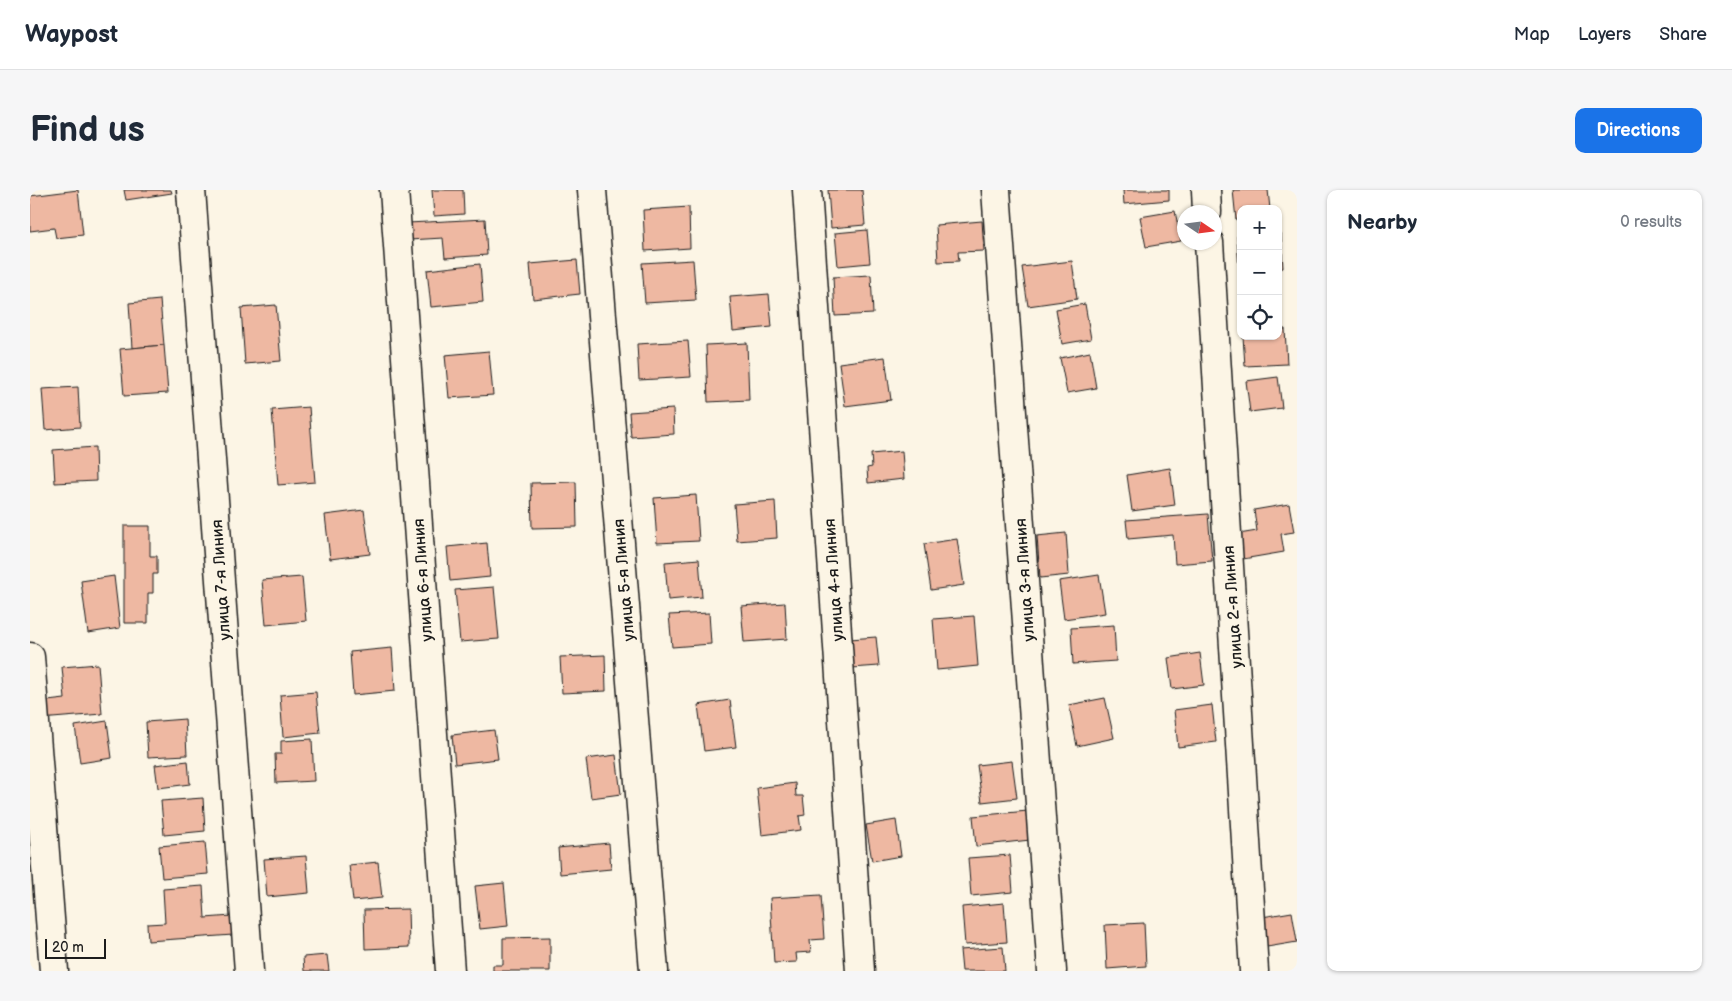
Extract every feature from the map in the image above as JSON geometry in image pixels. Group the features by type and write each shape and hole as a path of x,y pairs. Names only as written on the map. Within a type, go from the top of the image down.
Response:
{"street":[{"name":"улица 7-я Линия","path":"191,190 249,971"},
{"name":"улица 6-я Линия","path":"394,190 450,971"},
{"name":"улица 5-я Линия","path":"592,190 654,971"},
{"name":"улица 4-я Линия","path":"807,190 860,971"},
{"name":"улица 3-я Линия","path":"996,190 1052,971"},
{"path":"1206,190 1207,205"},
{"name":"улица 2-я Линия","path":"1209,250 1254,971"},
{"path":"30,656 54,971"}],"building":[{"path":"78,190 83,235 56,238 54,228 30,231 30,196"},
{"path":"124,190 171,190 172,193 126,200"},
{"path":"432,190 463,190 464,214 434,216"},
{"path":"828,190 862,190 865,225 831,228"},
{"path":"1123,190 1169,190 1169,200 1124,204"},
{"path":"1233,190 1268,190 1270,205 1237,205 1236,220"},
{"path":"689,207 690,248 645,251 643,210"},
{"path":"1175,211 1177,242 1146,247 1140,217"},
{"path":"485,219 487,255 445,258 443,238 409,240 408,223"},
{"path":"982,221 984,251 958,252 959,261 938,262 936,225"},
{"path":"867,230 870,263 838,266 835,233"},
{"path":"577,260 580,294 533,299 530,264"},
{"path":"693,260 696,300 645,303 642,263"},
{"path":"1072,261 1077,299 1028,306 1022,267"},
{"path":"480,264 483,302 431,307 427,270"},
{"path":"871,275 873,314 835,316 833,277"},
{"path":"769,294 772,327 733,331 730,297"},
{"path":"160,300 164,345 132,348 129,303"},
{"path":"1085,304 1091,339 1062,344 1056,309"},
{"path":"276,305 281,361 245,364 241,308"},
{"path":"1282,329 1285,329 1287,364 1245,366 1243,340 1282,340"},
{"path":"688,341 691,377 639,380 637,344"},
{"path":"747,343 749,400 708,402 706,345"},
{"path":"164,345 168,393 124,396 120,349"},
{"path":"489,351 493,395 449,398 445,355"},
{"path":"1090,352 1096,388 1067,393 1060,358"},
{"path":"885,357 891,400 845,406 839,363"},
{"path":"1278,377 1282,408 1250,412 1246,381"},
{"path":"78,387 80,427 45,430 42,389"},
{"path":"309,407 315,482 278,485 272,410"},
{"path":"673,409 674,434 631,437 629,412"},
{"path":"95,447 96,481 55,483 53,450"},
{"path":"902,451 904,479 868,483 867,468 872,467 871,454"},
{"path":"1170,468 1175,505 1132,511 1127,475"},
{"path":"576,482 577,527 532,528 531,483"},
{"path":"696,495 699,541 657,543 654,498"},
{"path":"775,501 777,538 737,541 734,504"},
{"path":"1289,504 1294,532 1281,534 1284,552 1243,559 1239,534 1257,531 1254,510"},
{"path":"364,510 370,554 330,559 325,515"},
{"path":"1208,514 1212,561 1175,564 1173,535 1128,539 1126,520"},
{"path":"124,526 150,526 150,556 157,556 157,574 153,574 153,593 148,593 148,623 124,623"},
{"path":"1066,533 1069,575 1040,578 1037,536"},
{"path":"957,539 964,585 931,590 924,544"},
{"path":"487,543 490,577 450,581 447,547"},
{"path":"699,559 702,597 668,600 665,562"},
{"path":"1099,575 1105,613 1064,619 1059,581"},
{"path":"114,576 120,628 88,633 81,581"},
{"path":"302,577 306,621 266,625 262,580"},
{"path":"494,587 499,639 460,642 455,590"},
{"path":"785,603 787,639 744,642 741,606"},
{"path":"709,613 711,644 672,647 669,615"},
{"path":"974,616 978,666 937,670 933,619"},
{"path":"1114,625 1116,661 1073,664 1071,628"},
{"path":"876,637 879,666 852,668 850,639"},
{"path":"392,648 395,691 353,695 350,652"},
{"path":"1200,653 1204,685 1172,689 1168,658"},
{"path":"605,655 606,691 562,693 560,657"},
{"path":"98,664 102,714 40,719 39,702 65,699 62,667"},
{"path":"316,692 320,733 283,737 280,695"},
{"path":"1105,698 1114,738 1077,746 1069,705"},
{"path":"730,700 736,747 704,751 698,705"},
{"path":"1212,705 1216,742 1178,747 1174,710"},
{"path":"185,719 187,755 148,757 146,722"},
{"path":"107,721 112,758 80,763 75,726"},
{"path":"494,730 498,759 455,764 452,735"},
{"path":"312,739 314,781 276,783 275,754 281,754 281,741"},
{"path":"616,755 621,794 591,798 586,759"},
{"path":"188,761 190,784 158,788 155,765"},
{"path":"1012,761 1017,798 982,802 977,765"},
{"path":"795,783 796,796 803,796 805,815 799,816 801,830 762,835 757,788"},
{"path":"203,798 205,831 164,835 161,801"},
{"path":"1028,811 1030,840 976,846 973,816"},
{"path":"896,820 901,856 872,861 866,825"},
{"path":"205,842 208,874 162,878 159,846"},
{"path":"609,843 611,869 560,874 558,848"},
{"path":"1010,855 1013,892 971,896 968,858"},
{"path":"306,856 309,893 267,897 264,859"},
{"path":"378,862 382,898 353,901 349,865"},
{"path":"504,883 508,926 480,929 475,886"},
{"path":"203,886 205,918 232,916 233,935 148,941 147,924 165,923 163,889"},
{"path":"821,895 824,939 810,940 811,952 796,953 797,962 774,963 770,898"},
{"path":"1004,903 1007,942 965,945 962,907"},
{"path":"408,909 409,947 365,949 364,910"},
{"path":"1292,912 1297,942 1267,947 1262,917"},
{"path":"1144,923 1146,966 1107,969 1105,925"},
{"path":"550,937 550,971 493,971 493,965 503,965 503,938"},
{"path":"1003,947 1005,971 962,971 960,950"},
{"path":"327,955 329,971 304,971 303,957"}]}
